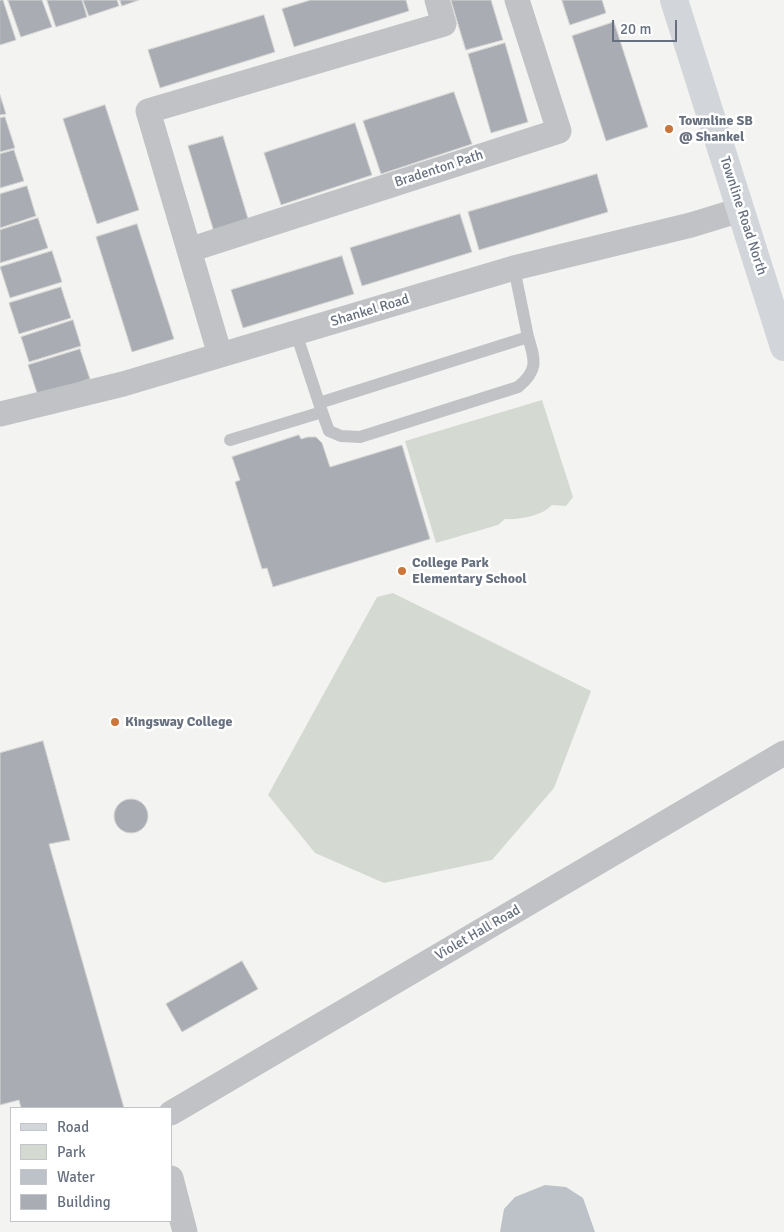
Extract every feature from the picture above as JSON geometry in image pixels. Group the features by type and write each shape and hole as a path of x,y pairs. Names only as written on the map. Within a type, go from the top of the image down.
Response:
{"main road":[{"name":"Townline Road North","path":"674,0 784,347"}],"street":[{"path":"220,355 148,111 444,24 437,0"},
{"name":"Bradenton Path","path":"188,250 560,130 517,0"},
{"name":"Shankel Road","path":"0,414 123,384 514,268 692,226 740,210"},
{"name":"Violet Hall Road","path":"172,1112 784,753"},
{"path":"172,1182 185,1232"}],"lane":[{"path":"296,333 320,408 330,431 341,436 360,438 518,387 530,378 535,362 514,268"},
{"path":"230,440 528,337"}],"green space":[{"path":"542,400 573,497 566,506 552,505 536,515 517,519 505,519 498,525 436,543 405,441"},
{"path":"393,593 591,691 554,788 492,860 384,883 315,853 268,795 377,597"}],"water":[{"path":"545,1185 566,1187 583,1198 595,1232 500,1232 504,1209 515,1197"}],"building":[{"path":"0,0 3,0 16,40 0,45"},
{"path":"8,0 42,0 52,27 21,37"},
{"path":"47,0 82,0 87,17 56,27"},
{"path":"83,0 117,0 119,6 89,16"},
{"path":"120,0 139,0 122,6"},
{"path":"311,0 406,0 409,11 294,47 282,9"},
{"path":"451,0 491,0 503,40 466,50"},
{"path":"562,0 602,0 606,13 570,25"},
{"path":"264,15 275,52 160,88 148,50"},
{"path":"614,22 648,127 606,141 572,36"},
{"path":"505,43 528,122 491,133 468,54"},
{"path":"454,92 472,144 381,174 363,121"},
{"path":"0,95 6,114 0,115"},
{"path":"105,105 139,210 97,224 63,119"},
{"path":"5,117 15,148 0,152 0,118"},
{"path":"355,123 372,175 281,205 264,153"},
{"path":"223,136 249,222 214,232 188,146"},
{"path":"14,150 24,181 0,188 0,154"},
{"path":"597,174 608,212 479,250 468,212"},
{"path":"27,186 36,216 0,228 0,194"},
{"path":"460,214 472,252 362,286 350,248"},
{"path":"38,218 48,248 0,263 0,230"},
{"path":"137,224 174,339 132,352 96,237"},
{"path":"52,251 62,282 10,298 0,267"},
{"path":"342,256 354,294 243,328 231,290"},
{"path":"61,287 71,318 19,334 9,303"},
{"path":"73,320 81,346 29,362 21,337"},
{"path":"80,349 90,379 38,396 28,365"},
{"path":"299,435 301,439 316,437 322,443 330,467 402,445 430,539 273,587 267,568 262,569 235,482 240,480 232,457"},
{"path":"43,741 70,840 49,844 124,1107 21,1107 19,1100 0,1105 0,753"},
{"path":"131,799 138,800 143,804 147,809 147,823 143,828 138,832 131,833 124,832 119,828 115,823 114,816 115,809 119,804 124,800"},
{"path":"242,961 258,989 182,1032 166,1004"}],"place":[{"name":"Townline SB @ Shankel","path":"669,129"},
{"name":"College Park Elementary School","path":"402,571"},
{"name":"Kingsway College","path":"115,722"}]}
